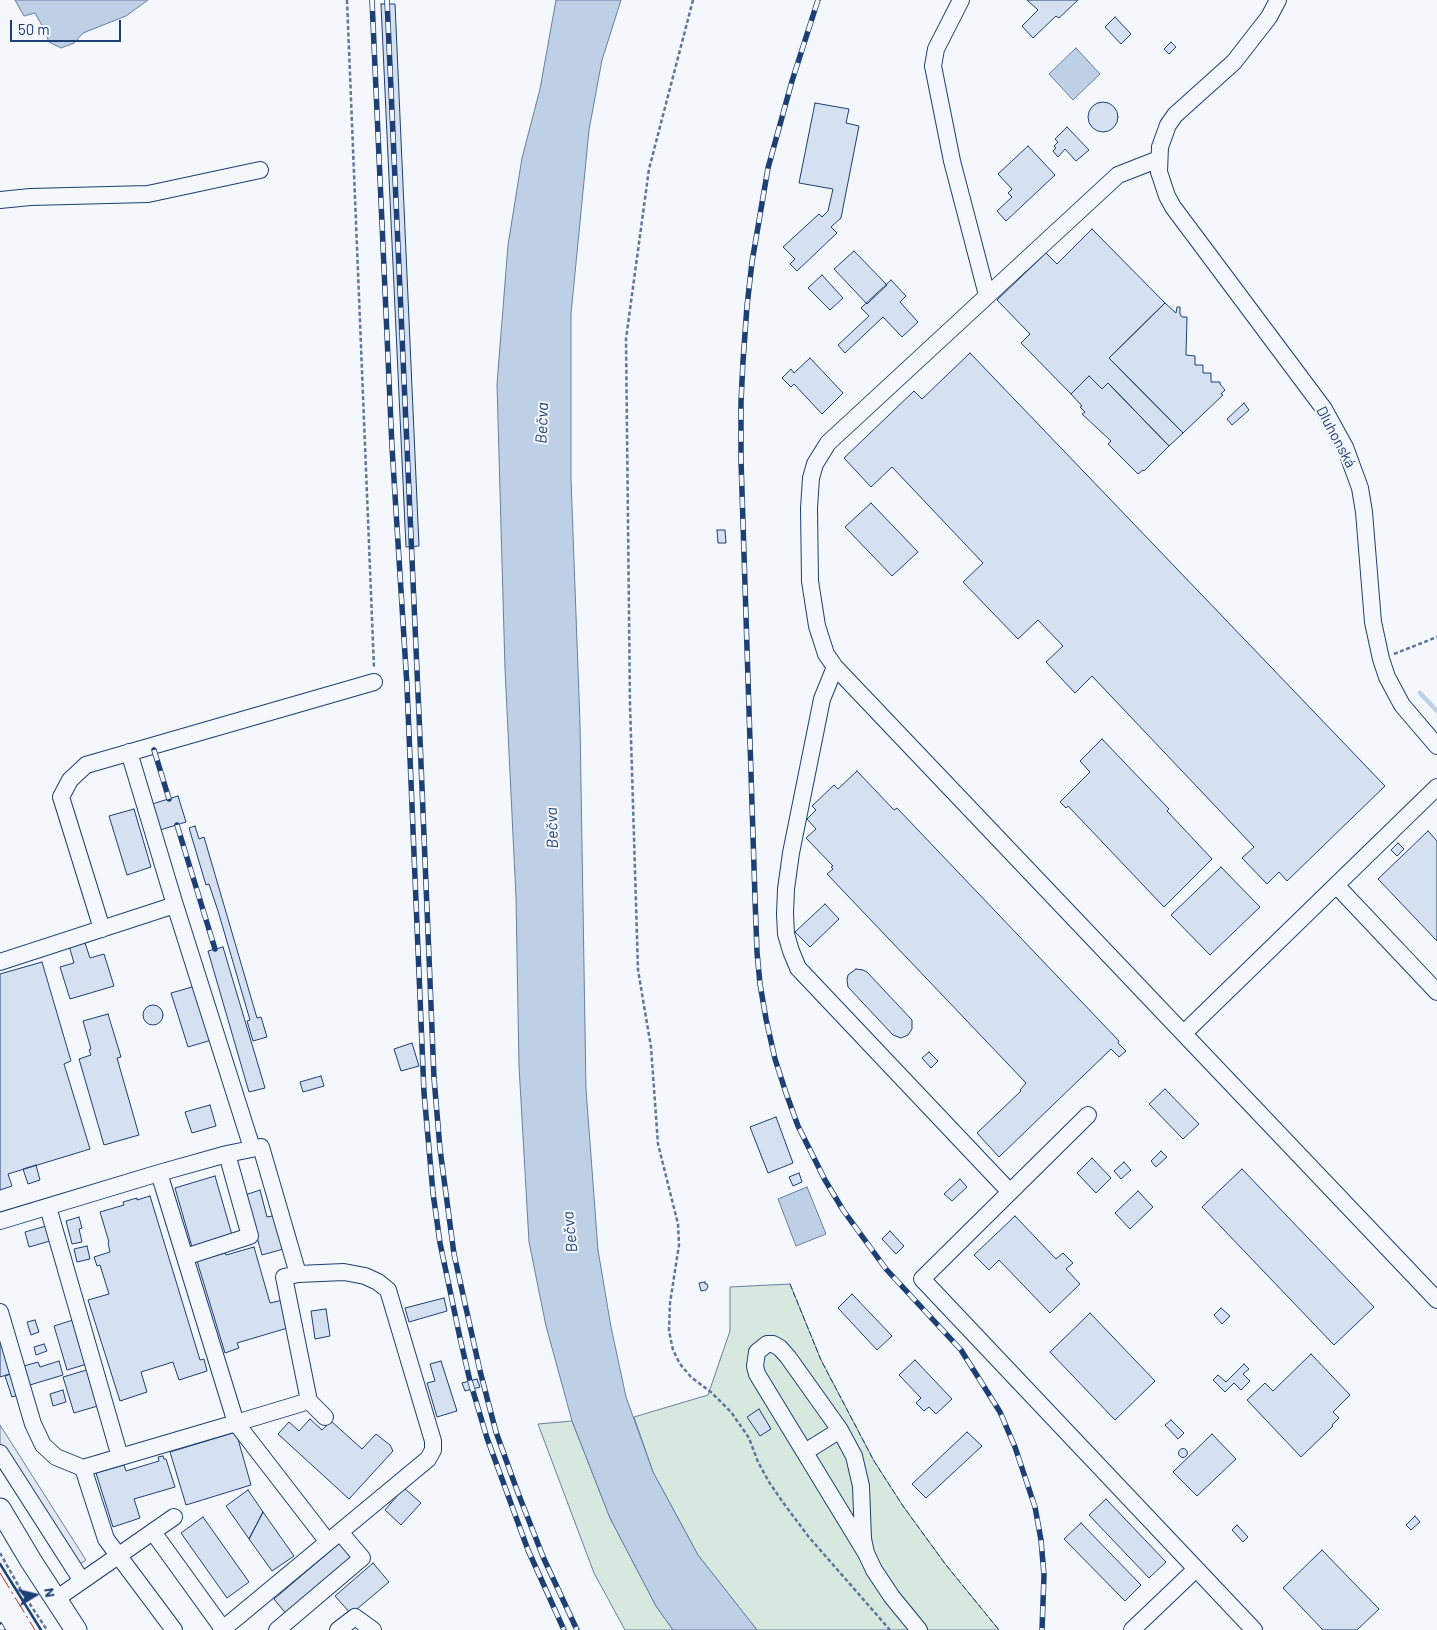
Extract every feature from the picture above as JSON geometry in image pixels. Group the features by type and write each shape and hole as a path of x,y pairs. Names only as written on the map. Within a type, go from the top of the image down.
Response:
{"main road":[{"path":"0,1509 76,1630"}],"street":[{"path":"961,0 936,50 933,66 952,161 987,295"},
{"name":"Dluhonská","path":"1278,0 1269,17 1234,62 1175,115 1163,136 1159,159 1162,184 1173,207 1324,409 1345,446 1360,488 1364,512 1373,622 1381,659 1390,684 1402,705 1437,746"},
{"path":"1159,159 1118,174 828,443 815,464 811,478 809,508 810,581 817,626 826,654 835,667 1437,1300"},
{"path":"0,200 30,197 148,194 260,170"},
{"path":"835,667 822,698 791,853 786,888 785,914 786,934 790,951 798,968 1010,1192"},
{"path":"102,929 61,798 70,780 86,765 374,682"},
{"path":"129,752 175,906 252,1148"},
{"path":"1184,1033 1437,787"},
{"path":"1336,885 1437,992"},
{"path":"0,962 175,906"},
{"path":"1088,1115 922,1279 1254,1630"},
{"path":"0,1221 159,1173 227,1154 261,1147 298,1274"},
{"path":"185,1257 250,1236 227,1154"},
{"path":"159,1173 236,1422 334,1537 362,1558 277,1630"},
{"path":"48,1207 120,1457"},
{"path":"154,1532 222,1629 428,1459 433,1450 433,1441 388,1290 378,1282 365,1276 344,1272 298,1274 284,1277 309,1402 324,1417"},
{"path":"0,1312 32,1424 43,1445 56,1457 83,1468 309,1402"},
{"path":"866,1553 863,1539 861,1486 854,1456 840,1430 788,1357 780,1348 773,1344 767,1344 757,1352 755,1358 757,1374 866,1553 874,1570 892,1597 919,1630"},
{"path":"804,1452 840,1430"},
{"path":"0,1453 82,1581"},
{"path":"83,1468 106,1539 174,1630"},
{"path":"56,1599 174,1517"},
{"path":"1132,1630 1196,1569"},
{"path":"338,1630 355,1618 373,1630"}],"path":[{"path":"347,0 374,682"},
{"path":"693,0 650,169 626,339 630,705 638,970 650,1047 658,1144 678,1224 679,1245 669,1331 673,1350 680,1364 691,1377 712,1393 731,1412 749,1438 765,1475 782,1501 808,1536 890,1630"},
{"path":"1381,659 1437,637"},
{"path":"0,1553 22,1592 47,1630"}],"shaded area":[{"path":"790,1284 821,1360 874,1461 903,1506 946,1565 999,1630 757,1630 698,1555 653,1472 634,1417 708,1395 730,1331 730,1287"},
{"path":"572,1421 610,1518 656,1606 673,1630 625,1630 594,1573 538,1424"},
{"path":"0,1425 86,1560 67,1573 0,1468"}],"water":[{"path":"15,0 148,0 126,16 83,33 74,43 61,48 49,42 35,13 24,16"},
{"name":"Bečva","path":"556,0 621,0 602,60 589,130 571,314 571,479 580,724 586,1089 598,1250 611,1327 626,1397 653,1472 698,1555 757,1630 673,1630 656,1606 610,1518 572,1421 546,1326 529,1242 519,1066 516,898 505,669 497,384 508,245 522,158 540,89"},
{"path":"1076,48 1100,74 1073,100 1049,74"},
{"path":"807,1187 826,1234 796,1246 778,1199"}],"building":[{"path":"1027,0 1078,0 1059,18 1056,16 1033,38 1022,26 1038,10"},
{"path":"381,4 395,4 419,546 406,547"},
{"path":"1115,17 1131,34 1121,44 1105,27"},
{"path":"1171,42 1176,47 1169,54 1164,49"},
{"path":"1103,102 1114,106 1118,117 1114,128 1103,132 1092,128 1088,117 1092,106"},
{"path":"815,103 849,109 846,123 859,126 841,218 831,227 837,233 797,271 790,264 795,259 783,247 819,214 822,217 828,211 833,189 799,183"},
{"path":"1067,127 1089,150 1076,161 1065,149 1058,157 1053,151 1056,148 1054,146 1058,142 1055,139"},
{"path":"1028,146 1055,175 1006,221 997,211 1012,197 1008,193 1012,189 998,174"},
{"path":"1092,229 1165,303 1109,358 1183,433 1169,446 1108,383 1102,389 1089,376 1071,394 1021,343 1030,334 997,300 1046,253 1057,264"},
{"path":"854,251 887,285 867,304 834,269"},
{"path":"822,275 843,298 830,310 808,288"},
{"path":"891,280 906,296 900,302 918,322 902,337 883,317 845,353 838,345 869,316 861,308"},
{"path":"1165,303 1176,313 1177,307 1180,307 1182,317 1187,317 1186,355 1195,356 1195,365 1203,365 1203,373 1211,373 1211,382 1220,382 1225,390 1221,394 1223,395 1183,433 1109,358"},
{"path":"970,353 1385,786 1287,881 1279,872 1267,884 1242,858 1254,847 1092,676 1075,693 1046,662 1063,646 1038,620 1018,639 963,582 983,563 892,467 871,487 844,458 914,391 922,399"},
{"path":"810,358 843,393 822,414 794,384 791,387 782,378 791,369 794,373"},
{"path":"1089,376 1102,389 1108,383 1169,446 1144,471 1138,474 1108,444 1111,441 1082,414 1085,412 1080,407 1082,406 1071,394"},
{"path":"1244,403 1249,410 1232,425 1227,419"},
{"path":"871,503 918,552 892,576 845,527"},
{"path":"717,530 725,530 726,543 718,543"},
{"path":"1102,739 1169,809 1167,811 1212,859 1164,907 1068,806 1066,808 1060,802 1090,772 1080,761"},
{"path":"857,771 894,810 897,808 1119,1041 1118,1043 1126,1051 1119,1057 1111,1049 999,1157 977,1133 1021,1091 1026,1083 827,874 833,869 831,867 833,866 806,838 816,829 807,819 816,810 812,806 834,785 838,789"},
{"path":"178,796 186,822 157,831 149,805"},
{"path":"134,809 151,867 127,875 109,816"},
{"path":"195,826 199,839 204,837 257,1018 261,1017 267,1037 253,1041 247,1021 250,1020 218,911 209,884 206,885 189,828"},
{"path":"1428,831 1437,841 1437,941 1378,879"},
{"path":"1398,843 1404,849 1397,856 1391,850"},
{"path":"1221,867 1260,907 1210,955 1171,915"},
{"path":"825,904 839,919 810,947 795,932"},
{"path":"83,937 90,958 104,954 114,986 70,999 60,967 74,963 68,942"},
{"path":"223,947 265,1088 249,1092 208,951"},
{"path":"42,962 71,1061 64,1064 90,1149 8,1174 12,1186 0,1190 0,974"},
{"path":"856,969 867,972 912,1020 912,1029 908,1035 901,1038 893,1035 848,987 848,975"},
{"path":"199,985 215,1039 188,1047 171,993"},
{"path":"149,1005 157,1005 163,1011 163,1019 157,1025 149,1025 143,1019 143,1011"},
{"path":"108,1014 121,1057 117,1058 139,1135 104,1145 79,1059 91,1055 83,1021"},
{"path":"412,1043 419,1066 401,1071 394,1049"},
{"path":"929,1052 938,1061 931,1068 922,1058"},
{"path":"321,1076 324,1086 303,1092 300,1082"},
{"path":"1165,1089 1199,1124 1183,1139 1149,1104"},
{"path":"210,1105 216,1126 192,1133 185,1112"},
{"path":"776,1117 793,1163 768,1173 750,1127"},
{"path":"1161,1151 1167,1157 1156,1167 1151,1161"},
{"path":"1092,1158 1111,1178 1096,1193 1077,1173"},
{"path":"1124,1162 1131,1170 1121,1179 1114,1171"},
{"path":"36,1165 40,1180 28,1184 23,1169"},
{"path":"1242,1169 1374,1307 1334,1345 1202,1207"},
{"path":"799,1173 802,1182 793,1186 789,1177"},
{"path":"215,1176 232,1235 192,1247 175,1188"},
{"path":"960,1179 967,1187 952,1201 944,1194"},
{"path":"260,1190 267,1217 278,1215 287,1248 262,1255 245,1195"},
{"path":"1138,1191 1153,1207 1130,1229 1115,1213"},
{"path":"150,1196 200,1360 204,1359 207,1371 179,1380 173,1362 141,1372 147,1392 120,1401 88,1300 109,1294 100,1265 97,1266 94,1257 110,1252 100,1212 124,1205 123,1202"},
{"path":"1015,1216 1056,1259 1063,1253 1073,1263 1066,1269 1080,1284 1050,1313 999,1260 989,1270 974,1255"},
{"path":"79,1217 82,1228 79,1229 82,1242 72,1244 66,1221"},
{"path":"46,1226 50,1241 29,1247 25,1232"},
{"path":"890,1231 904,1246 896,1254 882,1239"},
{"path":"87,1246 90,1259 77,1262 74,1249"},
{"path":"254,1247 270,1303 283,1300 291,1327 237,1343 239,1348 225,1353 197,1261"},
{"path":"705,1282 708,1287 706,1290 701,1291 699,1283"},
{"path":"852,1294 892,1336 877,1350 838,1308"},
{"path":"444,1298 447,1311 409,1322 405,1308"},
{"path":"1221,1308 1230,1316 1222,1324 1214,1315"},
{"path":"326,1309 330,1336 315,1339 311,1311"},
{"path":"1090,1313 1155,1381 1115,1420 1050,1352"},
{"path":"0,1319 16,1372 0,1377"},
{"path":"35,1320 39,1332 31,1335 27,1322"},
{"path":"73,1320 87,1364 67,1370 54,1326"},
{"path":"44,1344 47,1351 36,1355 34,1347"},
{"path":"1311,1354 1350,1395 1333,1412 1339,1418 1333,1426 1301,1457 1247,1400 1265,1383 1273,1391"},
{"path":"915,1360 952,1399 936,1414 929,1407 924,1411 916,1403 921,1398 899,1375"},
{"path":"59,1361 63,1375 30,1385 24,1366 38,1362 40,1367"},
{"path":"441,1361 457,1411 437,1417 427,1383 435,1381 430,1364"},
{"path":"1244,1364 1249,1369 1243,1374 1250,1381 1241,1390 1234,1383 1225,1392 1213,1380 1218,1375 1226,1382"},
{"path":"90,1369 101,1405 74,1413 63,1377"},
{"path":"16,1372 22,1394 12,1397 5,1376"},
{"path":"477,1379 480,1387 465,1391 462,1383"},
{"path":"63,1390 66,1402 53,1406 50,1394"},
{"path":"759,1409 771,1429 760,1436 747,1417"},
{"path":"310,1419 322,1430 331,1421 362,1449 376,1434 390,1445 393,1451 349,1499 278,1434 289,1422 299,1431"},
{"path":"1171,1420 1184,1433 1178,1439 1165,1425"},
{"path":"236,1432 251,1485 186,1505 170,1452"},
{"path":"967,1432 982,1446 926,1498 912,1484"},
{"path":"1212,1434 1236,1459 1197,1496 1173,1472"},
{"path":"1183,1449 1187,1453 1183,1457 1179,1453"},
{"path":"163,1456 166,1459 175,1487 134,1499 140,1518 113,1527 96,1473 124,1465 126,1471 159,1461 158,1457"},
{"path":"404,1488 421,1503 401,1525 385,1510"},
{"path":"248,1490 263,1512 249,1539 226,1506"},
{"path":"1106,1499 1166,1562 1149,1578 1089,1515"},
{"path":"263,1512 294,1556 272,1571 249,1539"},
{"path":"1415,1516 1420,1522 1411,1530 1406,1525"},
{"path":"203,1517 249,1582 227,1598 181,1533"},
{"path":"1081,1523 1141,1585 1125,1601 1064,1539"},
{"path":"1237,1525 1248,1537 1243,1542 1232,1530"},
{"path":"341,1542 355,1560 288,1616 274,1599"},
{"path":"1322,1550 1379,1609 1357,1630 1323,1630 1283,1588"},
{"path":"373,1563 389,1582 351,1614 335,1596"}],"waterway":[{"path":"1420,693 1437,711"}],"railway":[{"path":"372,0 392,447 407,686 424,1093 433,1193 440,1243 460,1338 470,1381 487,1438 528,1550 564,1630"},
{"path":"387,0 434,1078 440,1149 454,1254 480,1371 496,1432 544,1559 577,1630"},
{"path":"818,0 792,81 768,168 752,262 743,361 741,460 755,898 760,984 775,1059 786,1093 798,1126 825,1180 843,1210 886,1269 961,1350 1000,1412 1015,1447 1035,1507 1041,1540 1044,1575 1042,1630"},
{"path":"154,750 169,799"},
{"path":"177,825 215,949"},
{"path":"0,1625 3,1630"}],"fence":[{"path":"790,1284 821,1360 874,1461 903,1506 946,1565 999,1630"}],"wall":[{"path":"0,1564 41,1630"}],"power":[{"path":"0,1573 35,1630"}]}
